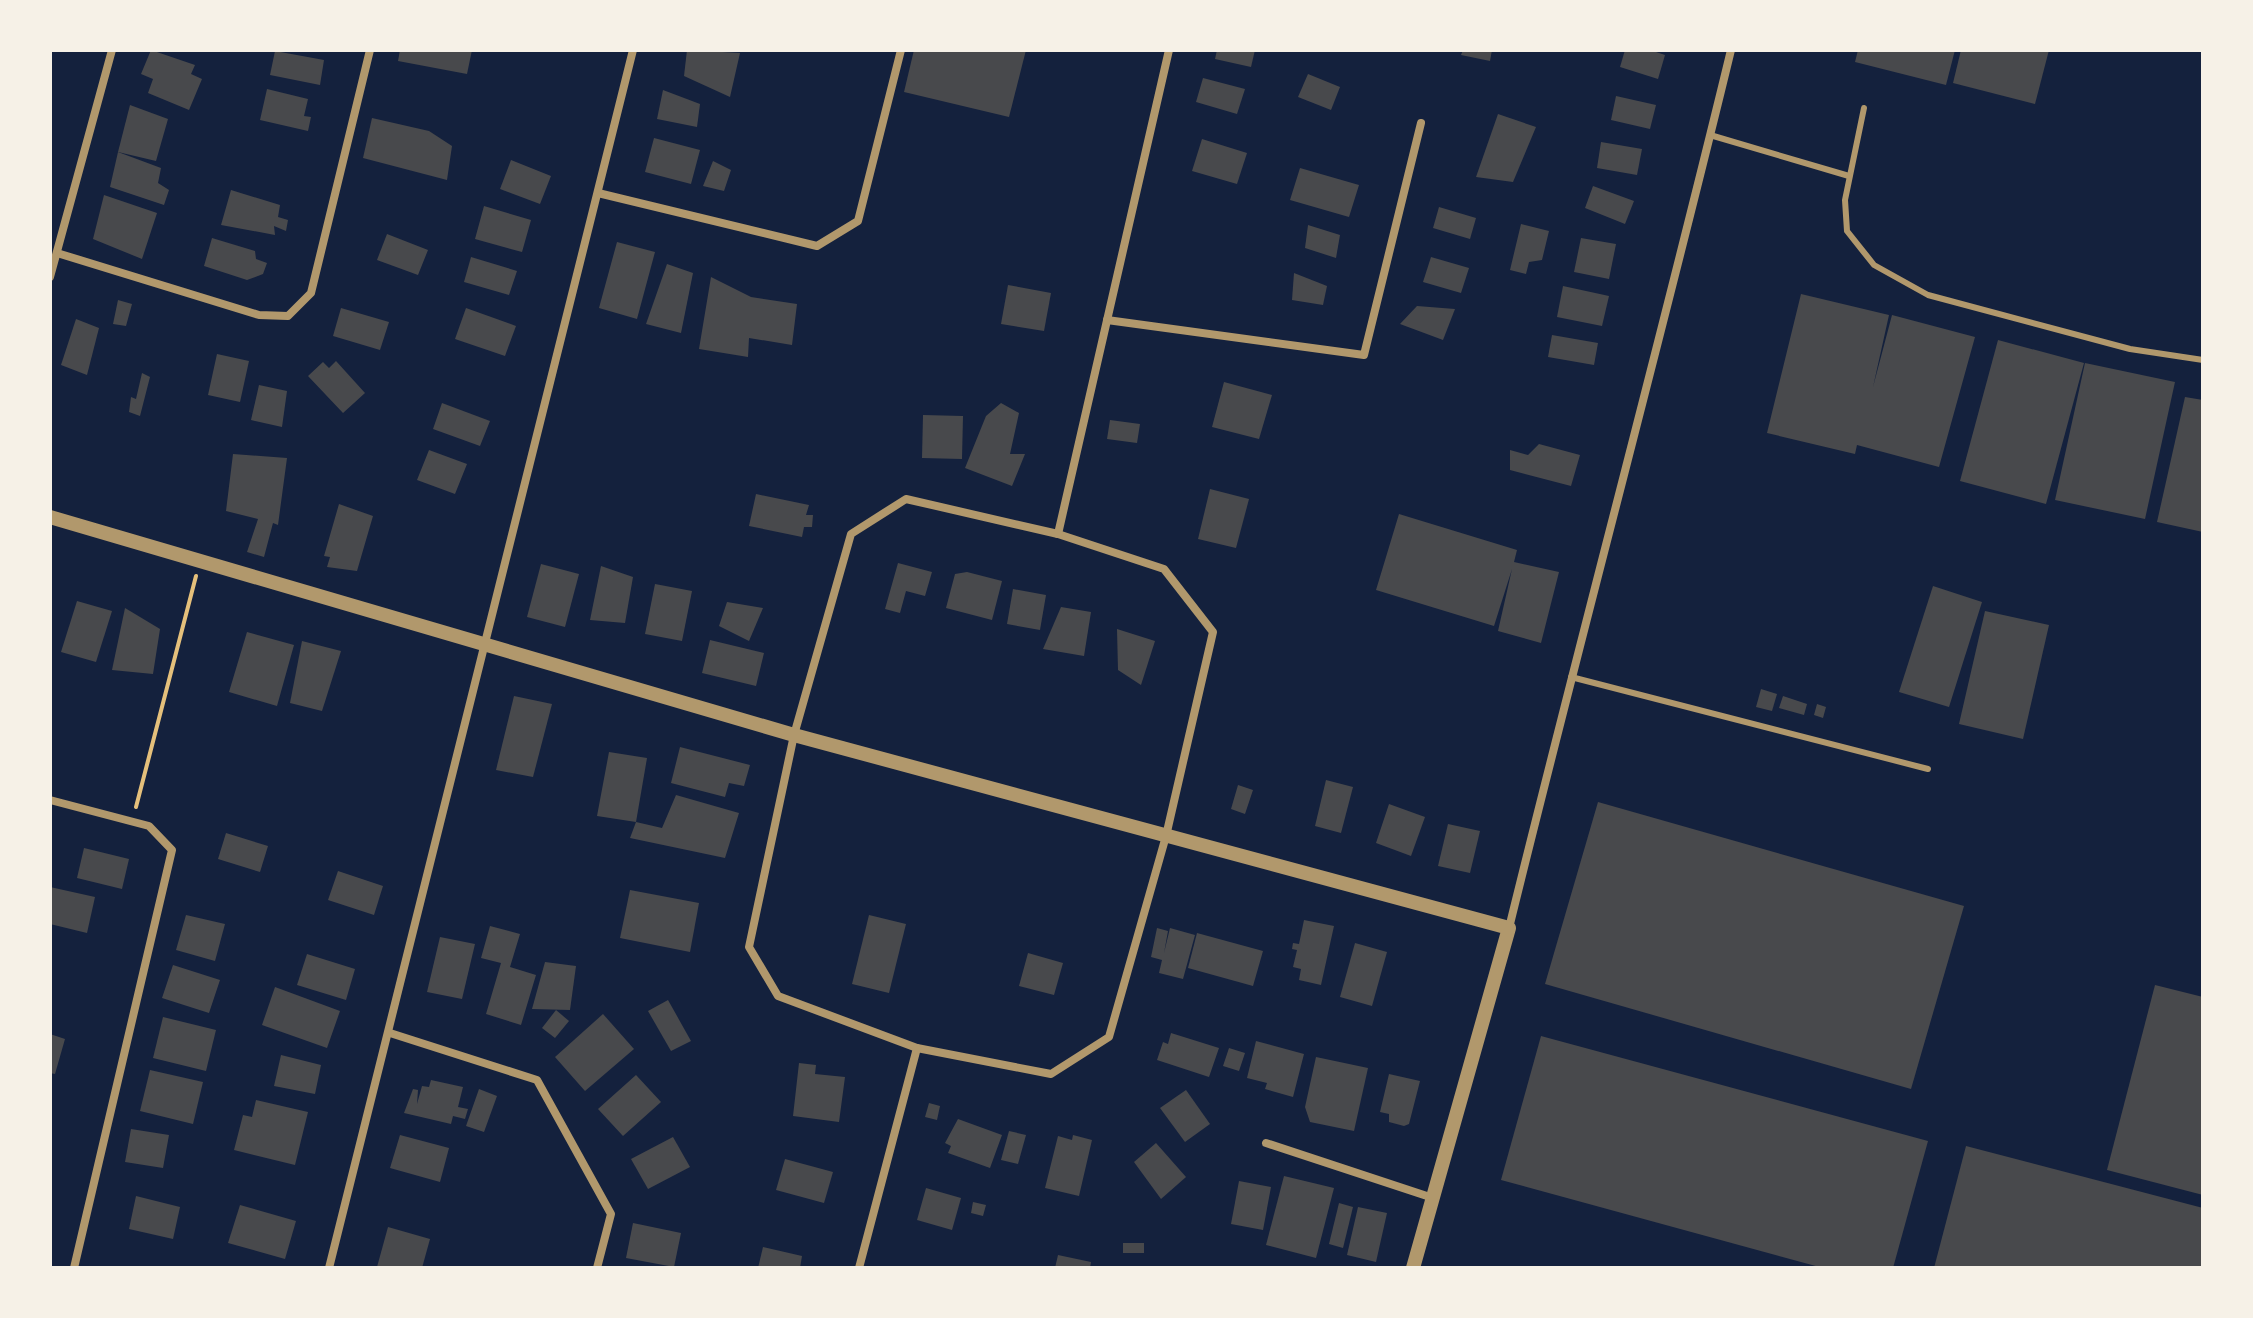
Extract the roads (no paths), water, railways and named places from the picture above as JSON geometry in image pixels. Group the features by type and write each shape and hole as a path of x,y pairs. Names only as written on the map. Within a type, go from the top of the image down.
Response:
{"street":[{"path":"50,277 112,50"},
{"path":"57,253 259,315 288,316 311,293 370,50"},
{"path":"329,1268 633,50"},
{"path":"598,193 817,246 858,221 901,50"},
{"path":"1058,534 1169,50"},
{"path":"1413,1268 1430,1197 1509,928 1571,677 1639,429 1731,50"},
{"path":"1107,320 1364,355 1421,123"},
{"path":"906,499 1058,534 1164,569 1213,632 1166,836 1109,1037 1051,1074 917,1048 778,996 749,947 794,735 851,534 906,499"},
{"path":"50,517 794,735 1509,928"},
{"path":"50,800 149,826 172,850 74,1268"},
{"path":"390,1033 537,1080 611,1214 597,1268"},
{"path":"859,1268 917,1048"},
{"path":"1266,1143 1430,1197"}],"lane":[{"path":"1864,108 1845,200 1847,231 1874,265 1928,295 2130,349 2203,360"},
{"path":"1710,135 1849,176"},
{"path":"1571,677 1928,769"}]}
